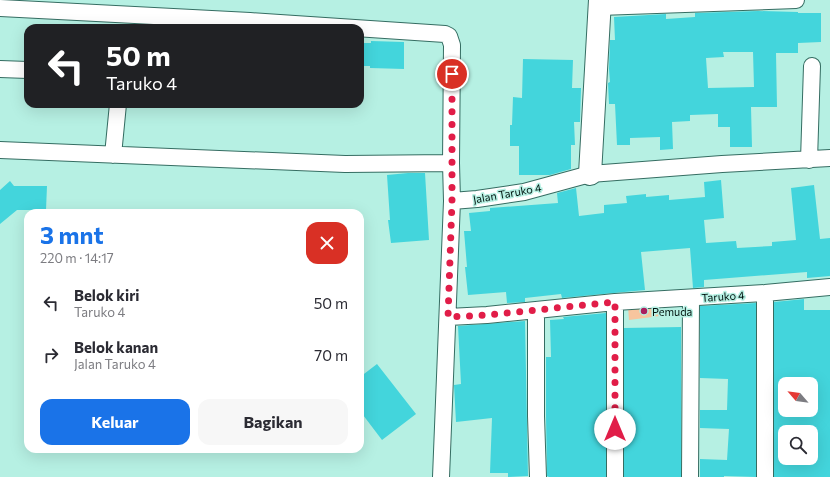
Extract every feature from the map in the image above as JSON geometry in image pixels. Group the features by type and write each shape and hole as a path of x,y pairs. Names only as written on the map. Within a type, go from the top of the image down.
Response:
{"street":[{"path":"590,174 599,3 796,0"},
{"path":"0,8 295,24"},
{"path":"364,28 442,32 449,36 452,45 452,201 441,477"},
{"path":"809,160 812,66"},
{"path":"0,69 24,70"},
{"path":"113,155 118,108"},
{"path":"0,150 346,164 451,163"},
{"name":"Jalan Taruko 4","path":"452,201 524,192 590,174 830,158"},
{"name":"Taruko 4","path":"448,317 615,302 765,293 830,287"},
{"path":"765,293 765,477"},
{"path":"690,477 691,298"},
{"path":"615,302 615,477"},
{"path":"536,310 536,416 538,477"}],"shaded area":[{"name":"Pemuda","path":"659,302 660,316 629,320 628,306"}],"building":[{"path":"758,11 821,13 821,42 798,43 798,53 776,53 777,107 751,107 752,147 730,147 730,127 718,127 718,114 690,115 690,121 672,122 673,149 660,150 660,137 630,138 630,145 617,145 615,104 609,104 608,83 610,82 610,40 615,40 614,17 666,14 666,19 695,17 695,13","holes":["723,52 753,52 754,87 708,88 706,58 724,57"]},
{"path":"371,41 404,42 404,69 370,68 370,66 364,66 364,43 371,43"},
{"path":"523,59 573,60 572,88 581,88 580,122 574,122 575,145 571,145 571,169 550,175 519,175 519,146 510,146 510,125 512,125 513,97 522,98"},
{"path":"425,173 429,240 391,243 388,220 390,220 387,175"},
{"path":"721,180 724,218 704,220 706,243 736,241 737,248 772,246 772,242 796,240 791,188 814,185 820,239 830,238 830,276 807,278 807,272 704,280 704,287 693,288 690,248 641,252 645,290 562,298 561,294 525,298 525,302 507,303 506,292 468,295 465,267 467,267 464,231 471,231 469,213 490,211 490,208 558,203 557,193 576,188 579,216 604,213 604,205 627,203 626,196 646,194 646,197 669,195 669,200 705,197 704,182"},
{"path":"10,181 14,186 47,186 46,209 17,210 0,224 0,190"},
{"path":"804,299 804,310 830,310 830,477 774,477 774,302"},
{"path":"756,303 756,477 700,477 700,459 727,460 729,429 700,428 700,410 727,410 728,379 700,378 700,306"},
{"path":"606,313 606,477 549,477 547,476 546,357 551,357 550,320 564,319 563,317"},
{"path":"525,321 528,476 508,477 508,473 490,473 492,418 456,422 454,385 461,384 458,326"},
{"path":"681,327 681,477 624,477 624,328"},
{"path":"377,364 416,414 382,440 364,416 364,374"}],"place":[{"name":"Pemuda","path":"644,311"}],"route":[{"path":"452,74 452,201 448,317 487,315 615,302 615,429"}]}
